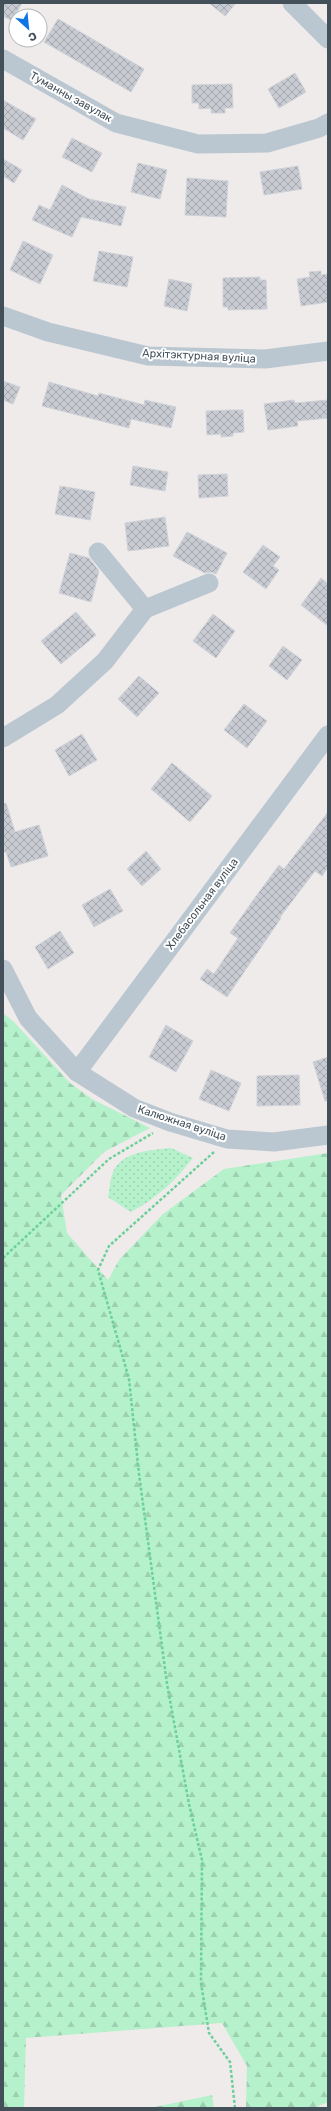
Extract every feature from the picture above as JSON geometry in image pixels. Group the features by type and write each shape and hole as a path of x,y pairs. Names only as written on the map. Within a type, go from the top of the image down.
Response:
{"street":[{"path":"292,3 328,39"},
{"name":"Туманны завулак","path":"3,59 116,123 198,144 267,143 319,128 328,123"},
{"name":"Архітэктурная вуліца","path":"3,316 48,332 148,356 265,359 328,351"},
{"path":"98,552 145,609"},
{"path":"3,738 57,705 105,661 145,609 209,583"},
{"name":"Хлебасольная вуліца","path":"77,1072 328,735"},
{"name":"Калюжная вуліца","path":"3,970 28,1018 77,1072 134,1108 170,1122 227,1139 274,1142 328,1136"}],"path":[{"path":"3,1258 109,1159 170,1122"},
{"path":"227,1139 176,1188 109,1246 98,1270 129,1379 139,1474 167,1684 189,1804 202,1860 201,1983 209,2033 230,2062 235,2108"}],"green space":[{"path":"3,1013 14,1022 70,1083 92,1099 150,1128 104,1152 61,1195 67,1233 108,1280 119,1260 163,1214 224,1169 328,1153 328,2102 314,2108 246,2108 247,2066 222,2023 26,2038 24,2108 3,2108"},
{"path":"171,1148 193,1158 172,1182 157,1195 131,1212 108,1197 113,1172 117,1165 123,1160 138,1153"},
{"path":"212,2095 214,2108 150,2108"}],"building":[{"path":"3,3 22,3 19,8 8,8 8,19 3,16"},
{"path":"209,3 236,3 225,16"},
{"path":"58,19 144,69 131,92 48,44 48,35"},
{"path":"295,73 306,92 279,108 268,89"},
{"path":"232,84 233,108 225,108 225,113 211,113 211,108 199,109 199,103 192,103 192,85"},
{"path":"3,100 36,119 23,140 3,128"},
{"path":"72,138 102,153 92,172 62,157"},
{"path":"3,159 22,170 14,183 3,176"},
{"path":"138,163 167,170 160,199 131,192"},
{"path":"298,166 302,189 264,195 260,172"},
{"path":"187,178 228,181 226,217 185,215"},
{"path":"62,185 89,199 126,207 121,226 81,217 72,237 32,220 39,205 50,210"},
{"path":"23,241 53,255 40,284 10,270"},
{"path":"99,251 133,257 127,287 93,281"},
{"path":"321,271 321,275 328,274 328,302 301,306 297,279 310,277 309,272"},
{"path":"260,277 260,280 266,280 267,309 228,310 228,307 223,307 223,278"},
{"path":"169,279 192,284 187,311 164,306"},
{"path":"3,381 20,387 13,404 3,400"},
{"path":"49,382 98,396 99,393 144,405 145,400 176,407 171,428 131,419 129,428 42,406"},
{"path":"294,400 295,403 328,400 328,418 297,421 298,426 268,430 264,404"},
{"path":"243,410 244,432 233,433 233,436 221,437 221,434 207,435 206,411"},
{"path":"133,466 168,472 165,491 130,485"},
{"path":"227,474 228,496 199,498 198,475"},
{"path":"60,486 95,492 90,520 55,514"},
{"path":"165,517 169,546 128,551 125,523"},
{"path":"187,532 227,553 216,574 211,572 205,573 173,556"},
{"path":"263,545 280,557 273,566 279,570 266,589 243,572"},
{"path":"70,553 89,558 99,571 91,602 59,593"},
{"path":"321,578 328,584 328,626 301,605"},
{"path":"76,612 96,635 61,664 41,641"},
{"path":"213,614 235,631 216,658 193,641"},
{"path":"283,646 302,660 287,680 269,666"},
{"path":"139,676 159,693 137,717 118,699"},
{"path":"244,704 267,721 247,748 224,730"},
{"path":"82,734 97,760 69,776 55,750"},
{"path":"172,763 212,796 190,822 151,789"},
{"path":"6,803 15,832 39,825 48,856 11,867 6,852 3,852 3,804"},
{"path":"328,812 328,867 322,876 315,871 280,917 281,918 227,997 200,979 207,969 214,974 238,938 230,933 279,865 284,869"},
{"path":"146,851 161,869 142,886 127,869"},
{"path":"110,889 123,911 94,927 82,905"},
{"path":"60,931 74,953 48,969 35,947"},
{"path":"166,1025 193,1041 176,1072 149,1057"},
{"path":"328,1057 328,1101 325,1101 313,1062"},
{"path":"211,1070 241,1083 229,1111 199,1099"},
{"path":"299,1075 300,1105 257,1106 257,1076"}]}
